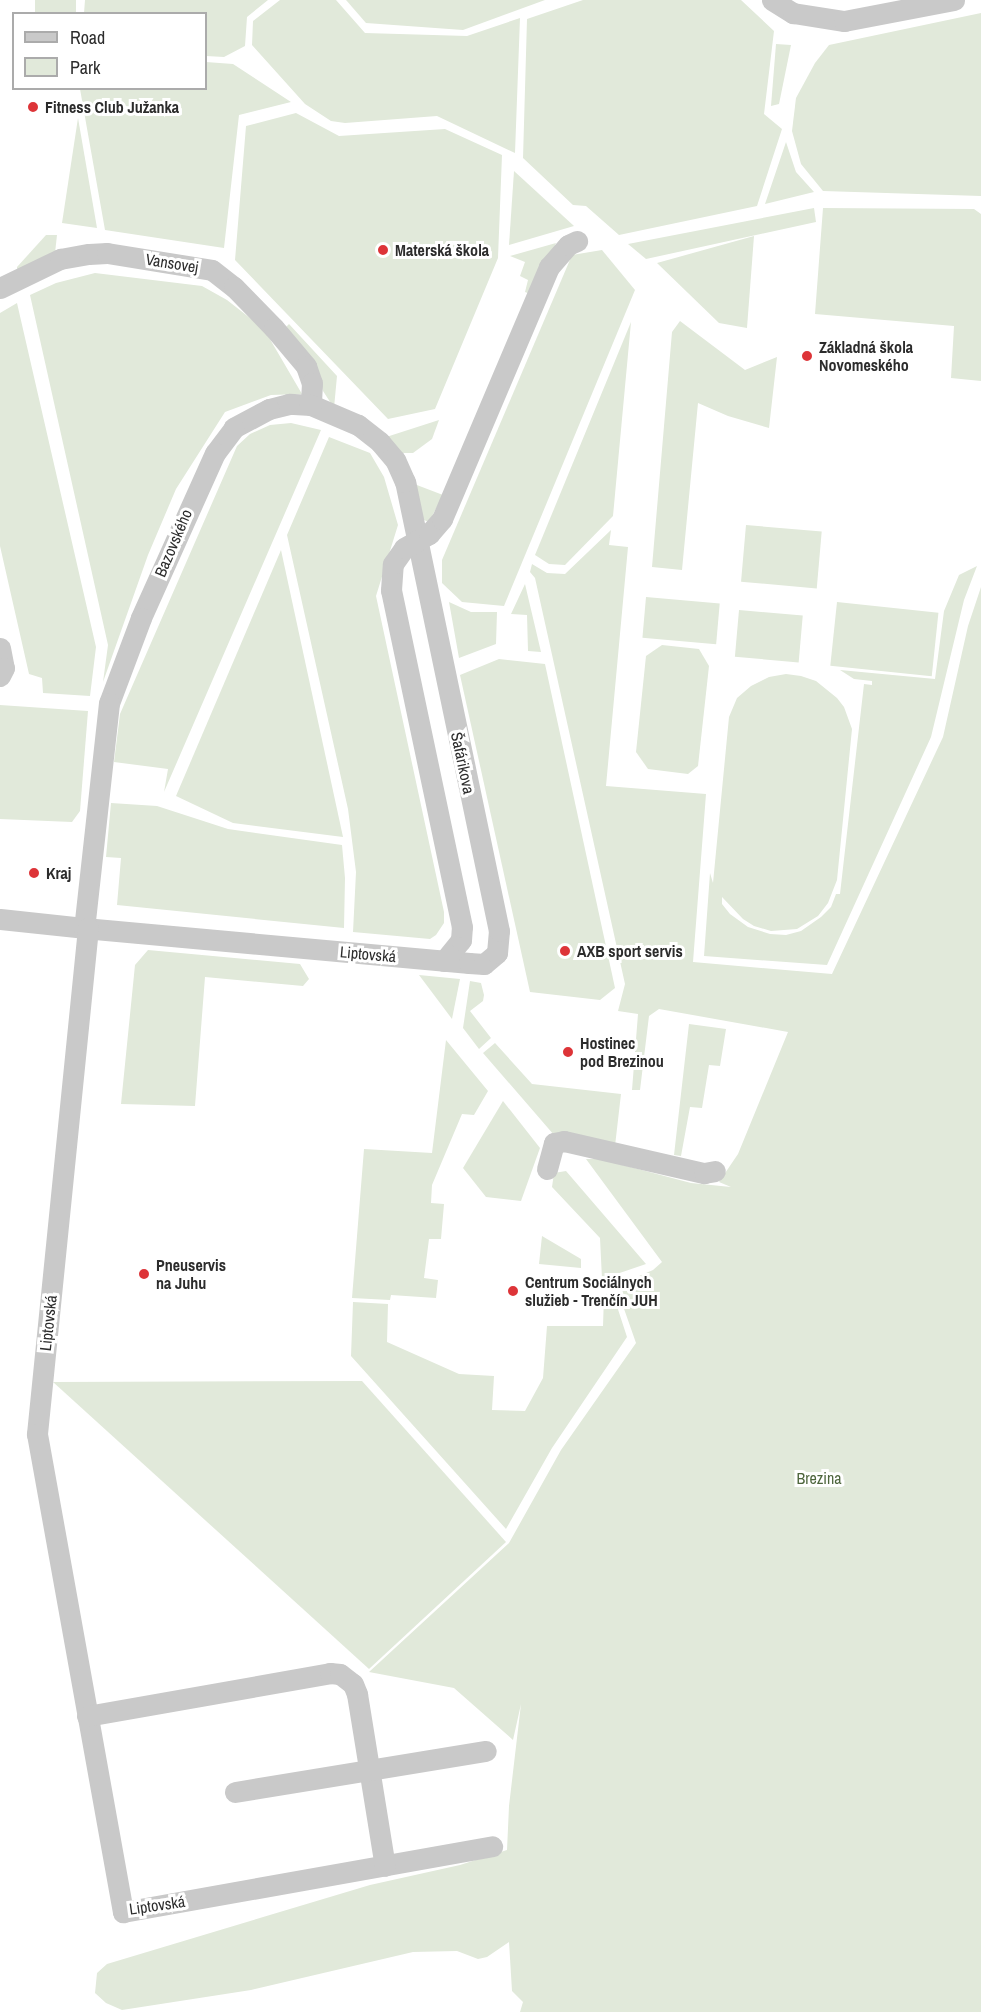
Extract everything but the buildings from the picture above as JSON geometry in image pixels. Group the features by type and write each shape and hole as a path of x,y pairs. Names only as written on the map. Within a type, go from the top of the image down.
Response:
{"street":[{"path":"772,0 793,13 844,21 954,0"},
{"path":"444,961 461,940 462,927 391,590 393,564 404,548 429,534 442,519 549,267 568,245 577,241"},
{"name":"Vansovej","path":"0,288 60,259 89,254 107,253 212,270 228,282 274,328 306,366 312,383 311,405"},
{"name":"Bazovského","path":"86,928 109,703 141,618 215,453 234,428 252,416 289,404 311,405 358,425 380,442 395,460 405,482 418,540"},
{"name":"Šafárikova","path":"418,540 499,931 498,953 492,960 484,964 469,963"},
{"path":"0,648 4,668 0,676"},
{"name":"Liptovská","path":"0,920 469,963"},
{"name":"Liptovská","path":"86,928 37,1434 123,1912 492,1846"},
{"path":"547,1168 554,1143 564,1142 704,1173 715,1171"},
{"path":"87,1716 319,1675 340,1674 353,1684 357,1694 385,1866"},
{"path":"235,1792 486,1751"}],"green space":[{"path":"35,0 76,0 76,12 35,12"},
{"path":"85,0 268,0 247,17 245,46 224,57 207,56 207,12 84,12"},
{"path":"280,0 336,0 365,33 467,36 520,18 515,153 437,116 345,123 331,121 305,104 252,45 253,21"},
{"path":"346,0 545,0 463,30 366,23"},
{"path":"583,0 741,0 774,31 764,114 782,129 757,206 619,235 586,206 573,205 523,158 527,19"},
{"path":"981,13 981,196 823,191 801,164 792,131 796,98 815,63 829,45"},
{"path":"776,44 791,45 779,104 771,106"},
{"path":"207,62 233,64 291,102 239,115 224,248 105,230 80,90 207,90"},
{"path":"296,113 339,136 445,129 502,155 498,258 435,409 388,419 235,260 246,126"},
{"path":"78,118 97,228 62,223"},
{"path":"786,142 796,172 814,192 765,204"},
{"path":"514,171 574,226 509,245"},
{"path":"814,208 816,222 646,259 628,244"},
{"path":"823,208 974,209 981,214 981,381 951,378 954,326 815,314"},
{"path":"46,235 57,235 55,253 17,272 17,267"},
{"path":"754,236 747,328 719,323 657,263"},
{"path":"556,243 533,295 525,292 528,280 520,276 525,262 510,256"},
{"path":"602,250 635,290 504,606 462,602 442,583 442,560 572,255"},
{"path":"95,273 202,286 227,300 264,329 302,394 271,395 225,412 176,489 148,555 103,682 108,645 30,295 56,283"},
{"path":"17,303 96,647 90,696 43,693 42,678 29,674 0,546 0,313"},
{"path":"680,321 745,370 777,357 769,428 728,416 698,403 682,570 652,567 672,332"},
{"path":"631,322 613,516 565,565 549,564 535,555"},
{"path":"289,324 337,376 334,408 323,391 314,361 285,328"},
{"path":"439,420 432,439 413,453 395,453 380,439"},
{"path":"291,423 321,430 164,792 168,769 114,762 120,714 237,446 250,434 270,425"},
{"path":"329,437 370,453 384,477 398,525 376,596 444,912 444,923 436,935 430,939 353,932 356,872 348,809 287,535"},
{"path":"409,482 443,495 429,522 416,517"},
{"path":"746,525 822,532 817,588 741,582"},
{"name":"Brezina","path":"611,530 609,545 628,547 606,786 706,794 693,962 832,974 943,737 968,626 981,587 981,2012 520,2012 523,2002 512,1991 509,1942 487,1957 478,1959 457,1951 413,1952 251,1990 122,2010 106,2003 95,1993 97,1973 107,1964 370,1885 460,1865 507,1850 509,1806 521,1704 513,1740 454,1688 369,1672 509,1543 561,1450 636,1343 616,1286 653,1270 662,1262 586,1159 600,1159 691,1183 731,1187 719,1182 738,1154 788,1032 659,1009 649,1016 640,1090 632,1090 638,1014 618,1011 625,984 535,578 530,572 532,564 547,573 565,574"},
{"path":"281,550 343,837 233,823 176,796"},
{"path":"977,566 964,600 931,737 827,965 704,956 710,873 713,883 729,717 737,698 751,686 769,677 786,674 801,676 816,681 837,698 844,707 852,729 837,880 828,903 818,916 797,929 771,931 754,926 743,919 722,897 722,904 730,914 748,927 770,934 786,935 801,931 821,917 831,907 836,894 840,894 864,684 872,685 872,681 854,679 840,670 935,679 944,611 959,575"},
{"path":"525,584 541,652 528,651 527,615 511,614"},
{"path":"646,597 720,603 716,644 642,638"},
{"path":"449,602 471,612 497,612 496,644 459,658"},
{"path":"837,602 938,613 932,676 830,666"},
{"path":"739,610 803,616 799,662 735,657"},
{"path":"662,645 699,649 709,666 698,766 688,774 648,769 636,752 646,656"},
{"path":"499,659 545,664 615,988 600,1000 530,992 460,675"},
{"path":"0,705 88,711 80,811 72,822 0,819"},
{"path":"111,803 157,806 228,829 342,845 345,878 344,928 117,905 121,858 106,857"},
{"path":"148,950 300,964 309,979 303,986 205,977 195,1106 121,1104 135,965"},
{"path":"419,975 460,979 452,1019"},
{"path":"470,981 481,983 484,995 483,1001 470,1011 491,1038 479,1049 463,1028"},
{"path":"689,1024 726,1029 720,1066 709,1065 702,1108 690,1107 681,1156 674,1155"},
{"path":"446,1040 488,1091 474,1115 462,1114 432,1185 431,1203 444,1204 441,1239 429,1239 424,1278 438,1280 436,1298 391,1295 390,1300 352,1298 364,1149 432,1153"},
{"path":"495,1043 532,1084 621,1094 615,1146 554,1135 483,1053"},
{"path":"503,1101 540,1148 521,1201 486,1197 463,1168"},
{"path":"566,1171 646,1264 602,1279 600,1238 552,1187 554,1173"},
{"path":"542,1236 581,1259 581,1268 539,1264"},
{"path":"612,1291 627,1337 552,1448 506,1529 351,1356 353,1302 388,1304 387,1342 459,1374 494,1376 492,1410 525,1411 543,1378 547,1326 603,1326 604,1295"},
{"path":"362,1381 506,1542 369,1669 53,1382"}],"place":[{"name":"Fitness Club Južanka","path":"33,107"},
{"name":"Materská škola","path":"383,250"},
{"name":"Základná škola Novomeského","path":"807,356"},
{"name":"Kraj","path":"34,873"},
{"name":"AXB sport servis","path":"565,951"},
{"name":"Hostinec pod Brezinou","path":"568,1052"},
{"name":"Pneuservis na Juhu","path":"144,1274"},
{"name":"Centrum Sociálnych služieb - Trenčín JUH","path":"513,1291"}]}
